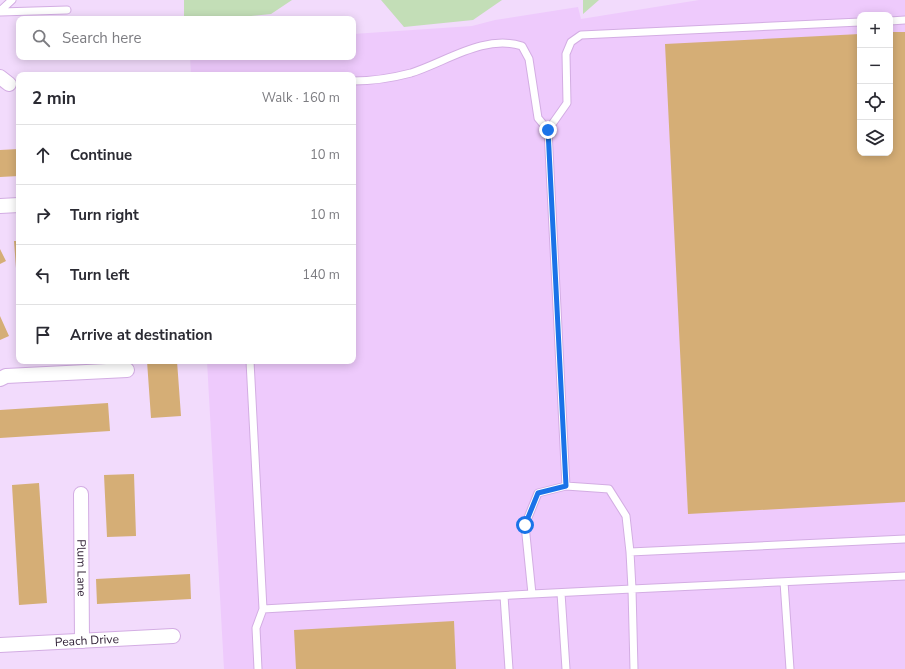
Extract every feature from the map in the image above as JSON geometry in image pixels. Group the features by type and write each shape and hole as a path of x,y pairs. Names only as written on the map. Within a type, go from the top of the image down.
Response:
{"street":[{"path":"0,206 16,205"},
{"path":"0,379 6,376 127,370"},
{"name":"Plum Lane","path":"81,494 82,641"},
{"name":"Peach Drive","path":"0,645 173,636"}],"lane":[{"path":"0,12 12,0"},
{"path":"0,12 67,10"},
{"path":"893,21 905,20"},
{"path":"548,130 567,103 566,54 571,42 581,35 857,22"},
{"path":"356,81 373,80 411,72 456,54 491,44 511,43 522,46 529,59 538,118 548,130 566,486"},
{"path":"250,364 263,609 256,628 258,669"},
{"path":"532,594 525,525 538,493 566,486 609,489 626,516 632,589 634,669"},
{"path":"630,552 905,539"},
{"path":"263,609 905,576"},
{"path":"784,582 790,669"},
{"path":"561,593 566,669"},
{"path":"504,596 509,669"}],"shaded area":[{"path":"699,0 905,0 905,669 224,669 207,364 356,364 356,72 191,72 190,60 356,60 356,34 472,26 495,20 578,7 581,19"}],"green space":[{"path":"184,0 292,0 271,14 251,16 184,16"},
{"path":"381,0 502,0 473,20 404,27"},
{"path":"583,0 599,0 583,14"}],"building":[{"path":"893,32 905,32 905,502 688,514 665,44 857,34 857,156 893,156"},
{"path":"16,149 16,176 0,177 0,150"},
{"path":"14,241 16,241 16,268"},
{"path":"0,249 6,261 0,264"},
{"path":"0,316 9,336 0,340"},
{"path":"147,364 177,364 181,416 151,418"},
{"path":"108,403 110,431 0,438 0,410"},
{"path":"134,474 136,536 107,537 104,475"},
{"path":"39,483 47,603 19,605 12,485"},
{"path":"190,574 191,599 97,604 96,579"},
{"path":"454,621 456,669 296,669 294,630"}],"route":[{"path":"525,525 538,493 566,486 548,130"}]}
